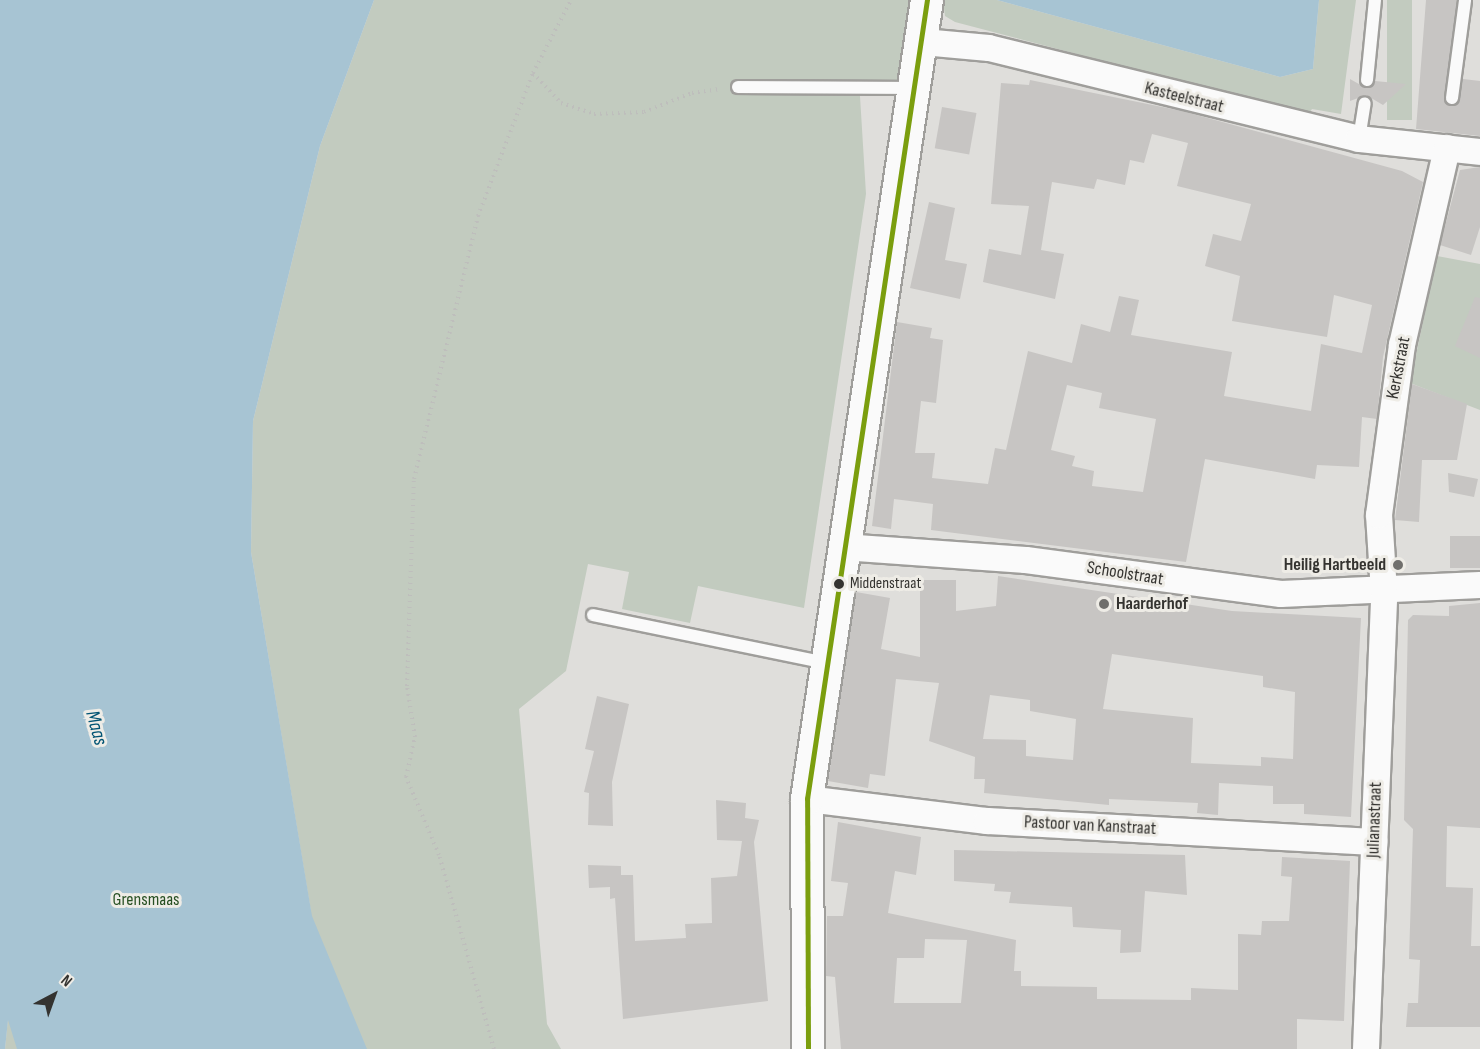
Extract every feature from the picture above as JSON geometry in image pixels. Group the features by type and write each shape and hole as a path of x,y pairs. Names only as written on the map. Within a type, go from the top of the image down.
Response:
{"street":[{"path":"808,1049 807,799 843,547 923,42 927,0"},
{"name":"Kasteelstraat","path":"923,42 989,48 1359,139 1447,140 1480,152"},
{"name":"Kerkstraat","path":"1384,592 1379,515 1386,437 1447,140"},
{"name":"Schoolstraat","path":"843,547 1026,560 1281,594 1384,592 1480,585"},
{"name":"Julianastraat","path":"1366,1049 1384,592"},
{"name":"Pastoor van Kanstraat","path":"807,799 987,820 1374,842"}],"lane":[{"path":"1367,80 1375,0"},
{"path":"1452,98 1466,0"},
{"path":"738,87 915,88"},
{"path":"1359,139 1365,103"},
{"path":"593,615 828,663"}],"path":[{"path":"494,1049 439,855 406,777 415,737 407,686 408,600 418,453 478,216 533,73 571,0"},
{"path":"533,73 561,103 594,114 644,111 692,93 738,87"}],"green space":[{"path":"0,0 311,912 251,552 253,421 320,146 374,0 912,0 902,82 859,80 866,194 804,608 698,586 690,623 622,609 629,572 588,564 566,671 519,709 547,1024 561,1049 5,1049 8,1018 0,993"},
{"path":"943,0 997,0 1280,77 1313,69 1319,0 1356,0 1341,114 1312,109 1308,115 955,22 945,16"},
{"path":"1387,0 1412,0 1412,120 1387,120"},
{"path":"1437,256 1480,264 1480,410 1410,383"}],"water":[{"name":"Grensmaas","path":"0,0 374,0 320,146 253,421 251,552 312,916 367,1049 17,1049 8,1020 5,1049 0,1049"},
{"path":"997,0 1319,0 1313,69 1280,77"}],"building":[{"path":"1426,0 1457,0 1444,101 1458,103 1463,79 1480,81 1480,136 1416,129"},
{"path":"1350,79 1366,88 1375,81 1406,84 1383,105 1366,95 1350,101"},
{"path":"1030,80 1182,111 1402,171 1423,182 1383,357 1377,419 1362,417 1359,467 1317,465 1315,479 1205,459 1186,562 931,530 933,504 894,499 891,529 872,526 897,322 932,328 930,338 943,340 936,403 921,401 915,453 935,453 932,478 988,484 995,448 1006,450 1028,351 1072,363 1081,324 1110,332 1119,296 1139,300 1131,335 1232,352 1224,396 1311,411 1321,344 1362,353 1372,305 1334,295 1327,337 1232,321 1240,276 1205,266 1213,234 1241,241 1251,204 1177,186 1188,143 1152,134 1144,163 1130,160 1125,185 1097,179 1094,189 1052,182 1041,250 1064,254 1055,299 983,282 989,249 1021,255 1029,206 991,204 1001,83 1029,85","holes":["1067,385 1102,393 1099,408 1156,419 1143,492 1092,486 1094,471 1072,466 1075,456 1051,450"]},
{"path":"942,107 976,113 969,154 935,148"},
{"path":"1480,167 1480,227 1471,255 1440,245 1460,170"},
{"path":"929,202 955,208 945,260 967,264 960,299 910,288"},
{"path":"1475,297 1480,298 1480,358 1455,346"},
{"path":"1412,384 1467,404 1457,460 1422,460 1419,522 1395,520"},
{"path":"1448,473 1478,479 1474,497 1449,492"},
{"path":"1450,536 1480,536 1480,568 1450,568"},
{"path":"998,576 1232,611 1361,618 1351,817 1304,814 1304,804 1273,804 1273,786 1219,783 1218,815 1197,813 1198,803 1109,799 1109,805 984,793 985,779 974,779 975,757 929,741 939,683 896,679 885,776 870,774 868,788 828,781 856,592 890,598 881,649 920,657 920,580 956,580 956,611 996,606","holes":["1112,654 1263,676 1263,687 1295,692 1293,759 1261,757 1261,766 1191,763 1193,718 1103,709","990,695 1030,700 1030,711 1076,719 1073,760 1026,756 1026,740 983,739"]},
{"path":"1480,603 1480,828 1447,826 1446,887 1473,888 1471,946 1480,946 1480,1027 1406,1027 1408,1003 1418,1003 1420,960 1409,959 1413,829 1404,820 1408,620 1413,615 1449,616 1449,606"},
{"path":"597,696 629,704 612,782 613,826 588,825 589,793 584,792 594,751 585,749"},
{"path":"716,800 746,803 745,818 759,820 754,842 768,1001 623,1019 615,898 610,899 610,887 589,888 588,865 621,866 621,875 633,875 635,941 686,938 685,924 712,923 711,878 737,876 742,841 717,840"},
{"path":"838,822 921,837 916,875 895,871 888,913 1016,940 1014,971 1021,971 1021,986 1097,987 1097,999 1191,1000 1191,988 1238,990 1238,934 1261,935 1262,921 1289,921 1292,877 1281,876 1282,857 1350,861 1344,1021 1297,1019 1297,1049 841,1049 835,977 826,976 827,916 843,916 848,883 831,881","holes":["925,939 967,940 961,1003 894,1003 897,958 924,958"]},
{"path":"954,850 1185,855 1187,895 1145,891 1141,952 1120,953 1121,930 1073,927 1072,907 1009,903 1011,892 994,891 995,884 954,881"}],"transit line":[{"path":"808,1049 807,799 927,0"}],"place":[{"name":"Heilig Hartbeeld","path":"1398,565"},
{"name":"Middenstraat","path":"839,584"},
{"name":"Haarderhof","path":"1104,604"}],"water label":[{"name":"Maas","path":"96,728"}]}
